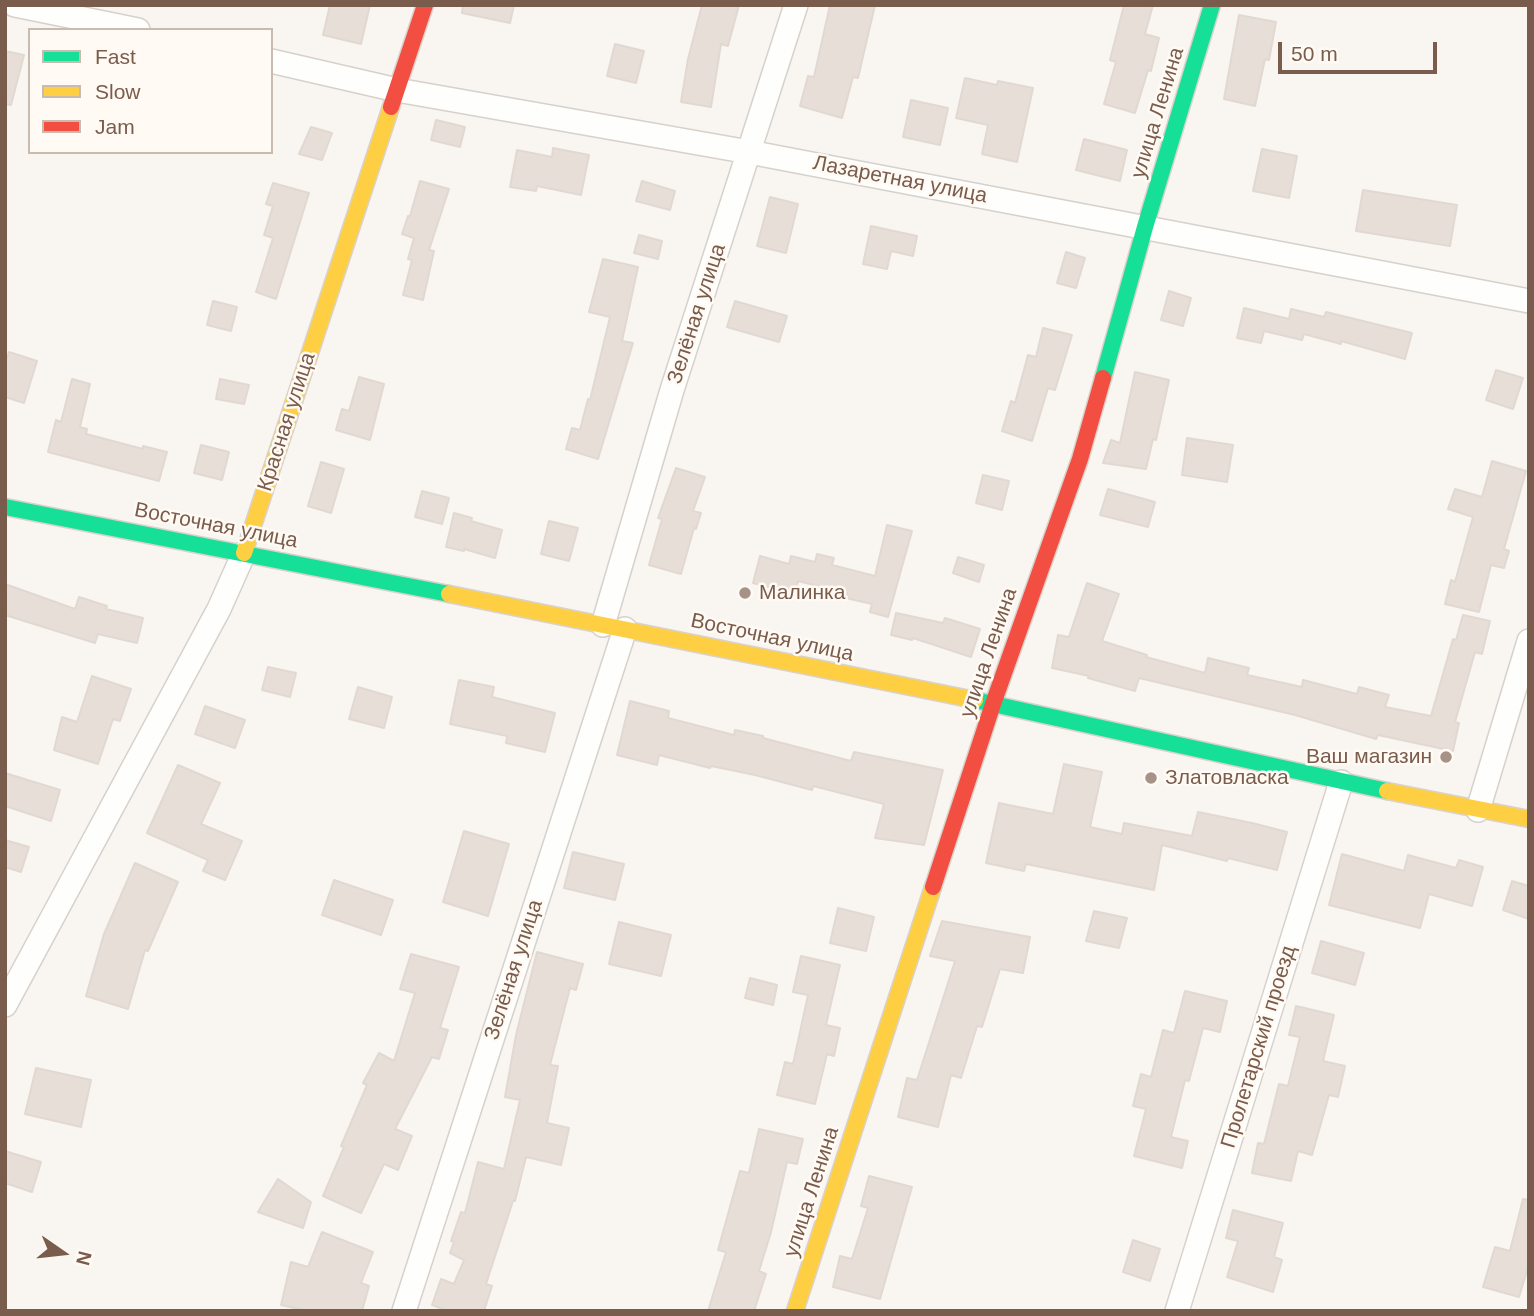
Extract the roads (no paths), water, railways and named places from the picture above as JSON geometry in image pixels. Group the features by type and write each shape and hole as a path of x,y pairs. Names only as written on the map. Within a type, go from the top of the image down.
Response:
{"street":[{"path":"15,5 128,28"},
{"name":"Красная улица","path":"5,1004 219,609 244,553 425,5"},
{"name":"Зелёная улица","path":"404,1311 614,627 672,390 796,5"},
{"name":"улица Ленина","path":"795,1311 993,704 1080,459 1145,227 1212,5"},
{"name":"Лазаретная улица","path":"273,61 397,90 749,152 1529,301"},
{"name":"Восточная улица","path":"5,506 993,704 1341,782 1529,819"},
{"path":"1478,810 1529,641"},
{"name":"Пролетарский проезд","path":"1177,1311 1341,782"}],"place":[{"name":"Малинка","path":"745,593"},
{"name":"Ваш магазин","path":"1446,757"},
{"name":"Златовласка","path":"1151,778"}]}
